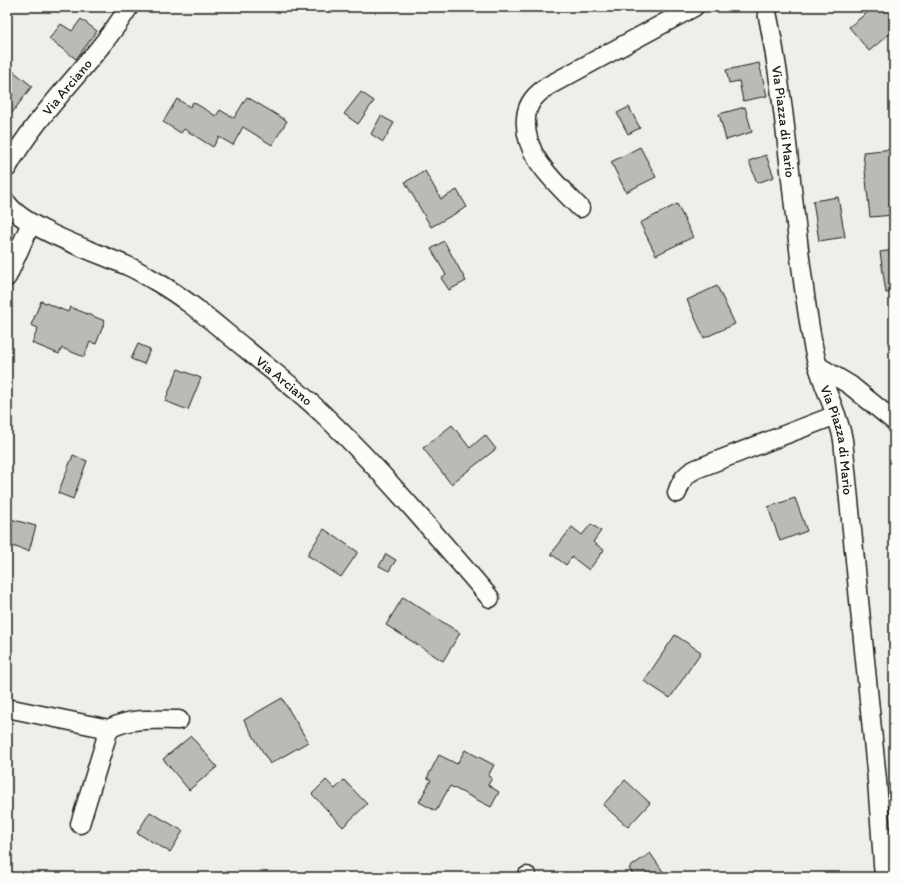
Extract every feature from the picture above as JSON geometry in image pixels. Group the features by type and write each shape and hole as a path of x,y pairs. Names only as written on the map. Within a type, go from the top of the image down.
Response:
{"street":[{"name":"Via Arciano","path":"7,168 36,125 129,7"},
{"path":"580,208 545,170 536,159 530,147 526,122 528,109 533,99 539,92 548,86 694,7"},
{"name":"Via Piazza di Mario","path":"766,7 779,81 801,271 811,334 818,366 842,433 877,780 884,877"},
{"name":"Via Arciano","path":"7,203 18,215 31,223 67,241 139,272 177,295 214,323 296,390 336,427 394,487 490,598"},
{"path":"7,278 31,223"},
{"path":"818,366 850,385 894,422"},
{"path":"677,493 682,481 690,472 836,414"},
{"path":"7,708 109,729 131,721 179,720"},
{"path":"80,824 109,729"}],"building":[{"path":"874,7 889,7 894,13 894,30 869,51 849,27"},
{"path":"81,19 97,31 76,59 49,39 61,24 72,31"},
{"path":"759,63 767,96 743,101 739,81 729,83 726,70"},
{"path":"9,68 32,86 12,113 7,109 7,70"},
{"path":"361,92 374,101 358,124 344,114"},
{"path":"247,97 287,121 272,145 243,127 233,145 219,137 213,147 184,129 181,133 163,122 177,99 190,107 193,102 216,116 220,110 234,118"},
{"path":"629,107 640,128 628,134 617,113"},
{"path":"745,107 752,132 726,140 719,114"},
{"path":"381,116 394,123 383,142 371,134"},
{"path":"640,147 656,177 626,192 611,162"},
{"path":"894,149 894,215 870,217 863,152"},
{"path":"766,155 774,177 757,183 749,161"},
{"path":"425,171 441,199 457,190 467,207 431,227 405,182"},
{"path":"838,197 845,237 819,241 813,201"},
{"path":"677,204 693,237 656,255 640,223"},
{"path":"444,241 466,281 449,290 441,278 446,275 431,249"},
{"path":"894,250 894,292 886,293 880,252"},
{"path":"717,286 735,324 704,338 687,300"},
{"path":"41,301 68,312 70,307 105,321 96,344 90,342 84,357 62,348 59,354 32,343 38,328 31,325"},
{"path":"138,344 150,349 144,364 131,359"},
{"path":"178,369 201,378 188,410 165,401"},
{"path":"452,425 470,448 485,435 496,449 451,484 423,448"},
{"path":"73,455 87,461 73,499 58,493"},
{"path":"795,498 807,531 780,541 768,507"},
{"path":"7,518 36,526 29,551 8,545 7,548"},
{"path":"591,524 601,531 593,542 604,550 589,570 572,557 566,565 551,554 572,527 582,535"},
{"path":"324,529 358,552 341,577 307,555"},
{"path":"386,554 396,560 389,571 379,566"},
{"path":"403,597 460,633 443,661 386,625"},
{"path":"675,635 701,652 670,698 644,681"},
{"path":"282,698 308,742 270,764 244,720"},
{"path":"191,736 217,767 189,790 163,759"},
{"path":"465,750 494,765 488,776 492,778 488,785 499,792 491,807 450,786 436,811 419,802 431,780 427,778 439,755 457,764"},
{"path":"326,780 335,789 344,780 367,804 343,827 312,794"},
{"path":"625,780 650,803 628,827 603,805"},
{"path":"150,812 183,831 170,852 137,833"},
{"path":"650,853 667,877 634,877 629,868"}]}
